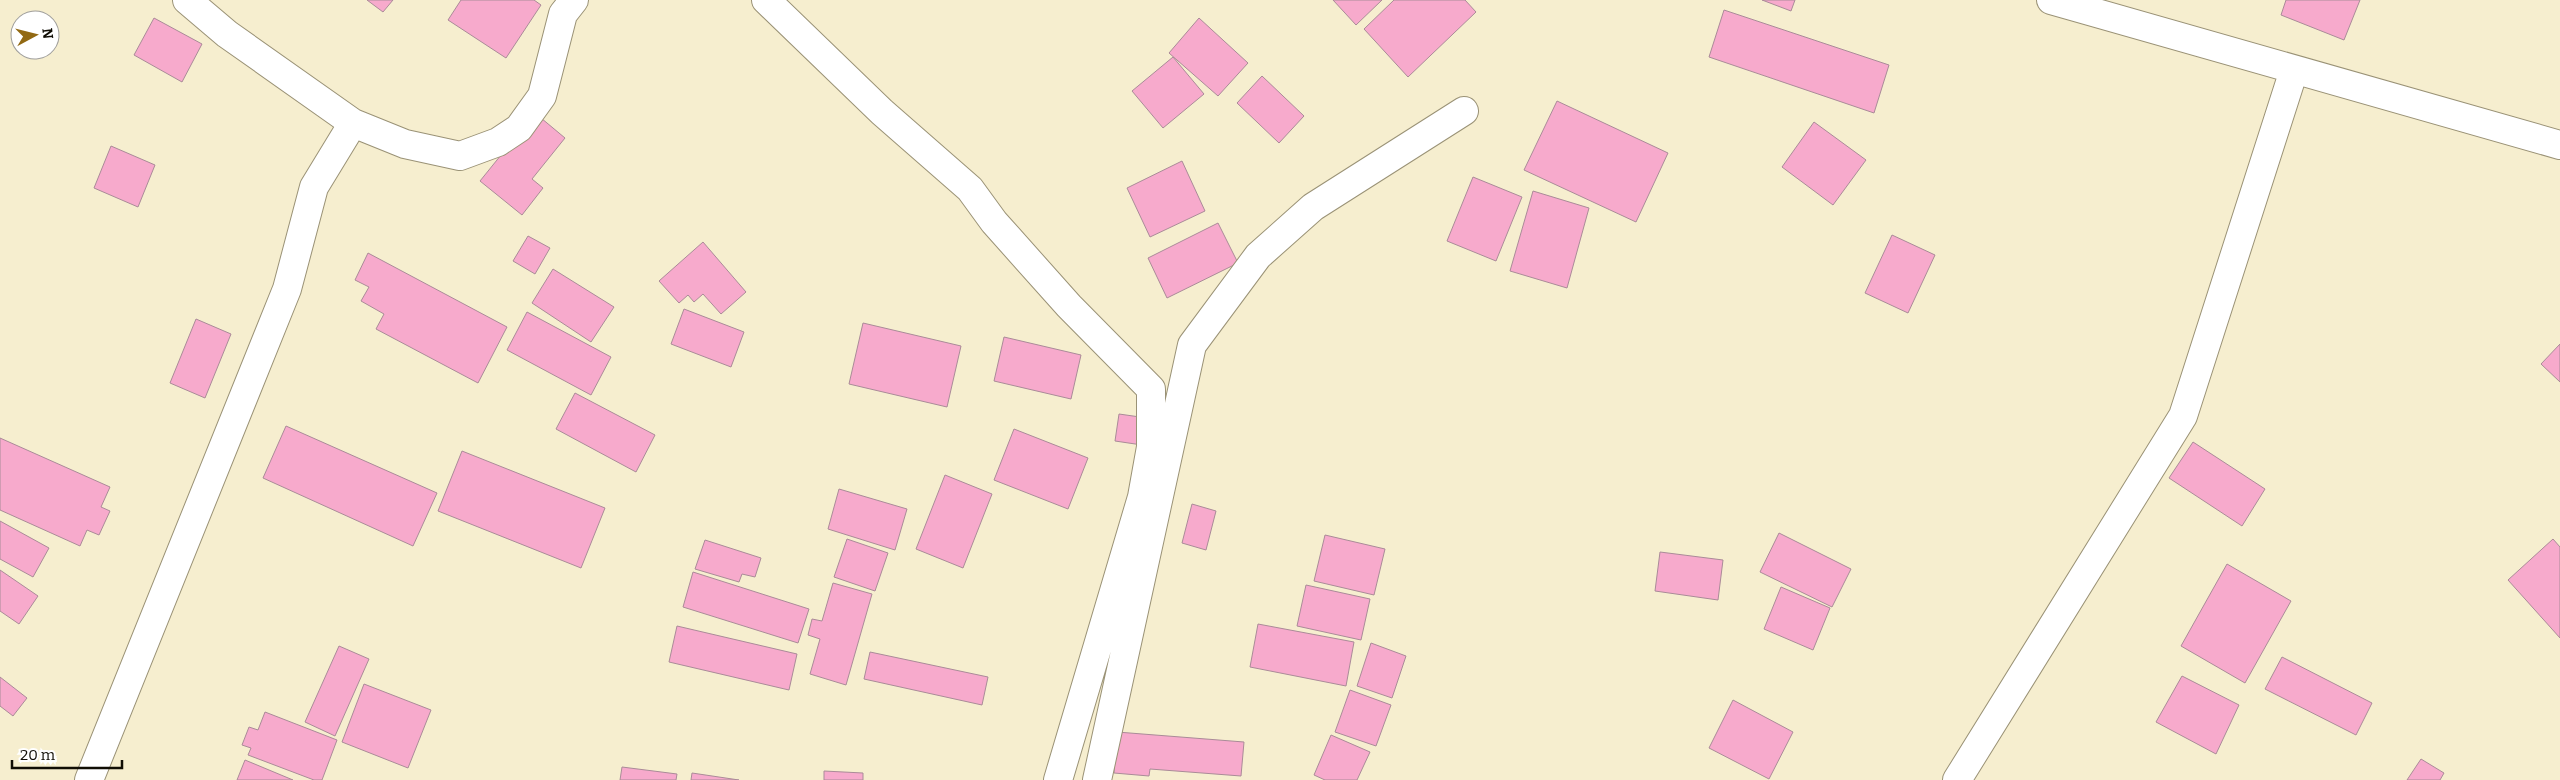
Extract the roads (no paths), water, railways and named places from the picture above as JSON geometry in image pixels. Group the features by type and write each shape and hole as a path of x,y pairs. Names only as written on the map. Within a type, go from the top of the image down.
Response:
{"street":[{"path":"187,0 227,34 353,123 405,144 460,156 498,142 518,128 542,96 563,14 574,0"},
{"path":"766,0 882,112 970,189 994,222 1069,306 1151,389 1151,447 1142,497 1058,780"},
{"path":"2051,0 2560,145"},
{"path":"1957,780 2183,416 2294,70"},
{"path":"1097,780 1192,345 1258,256 1313,207 1464,111"},
{"path":"89,780 132,679 287,288 314,187 353,123"}]}
